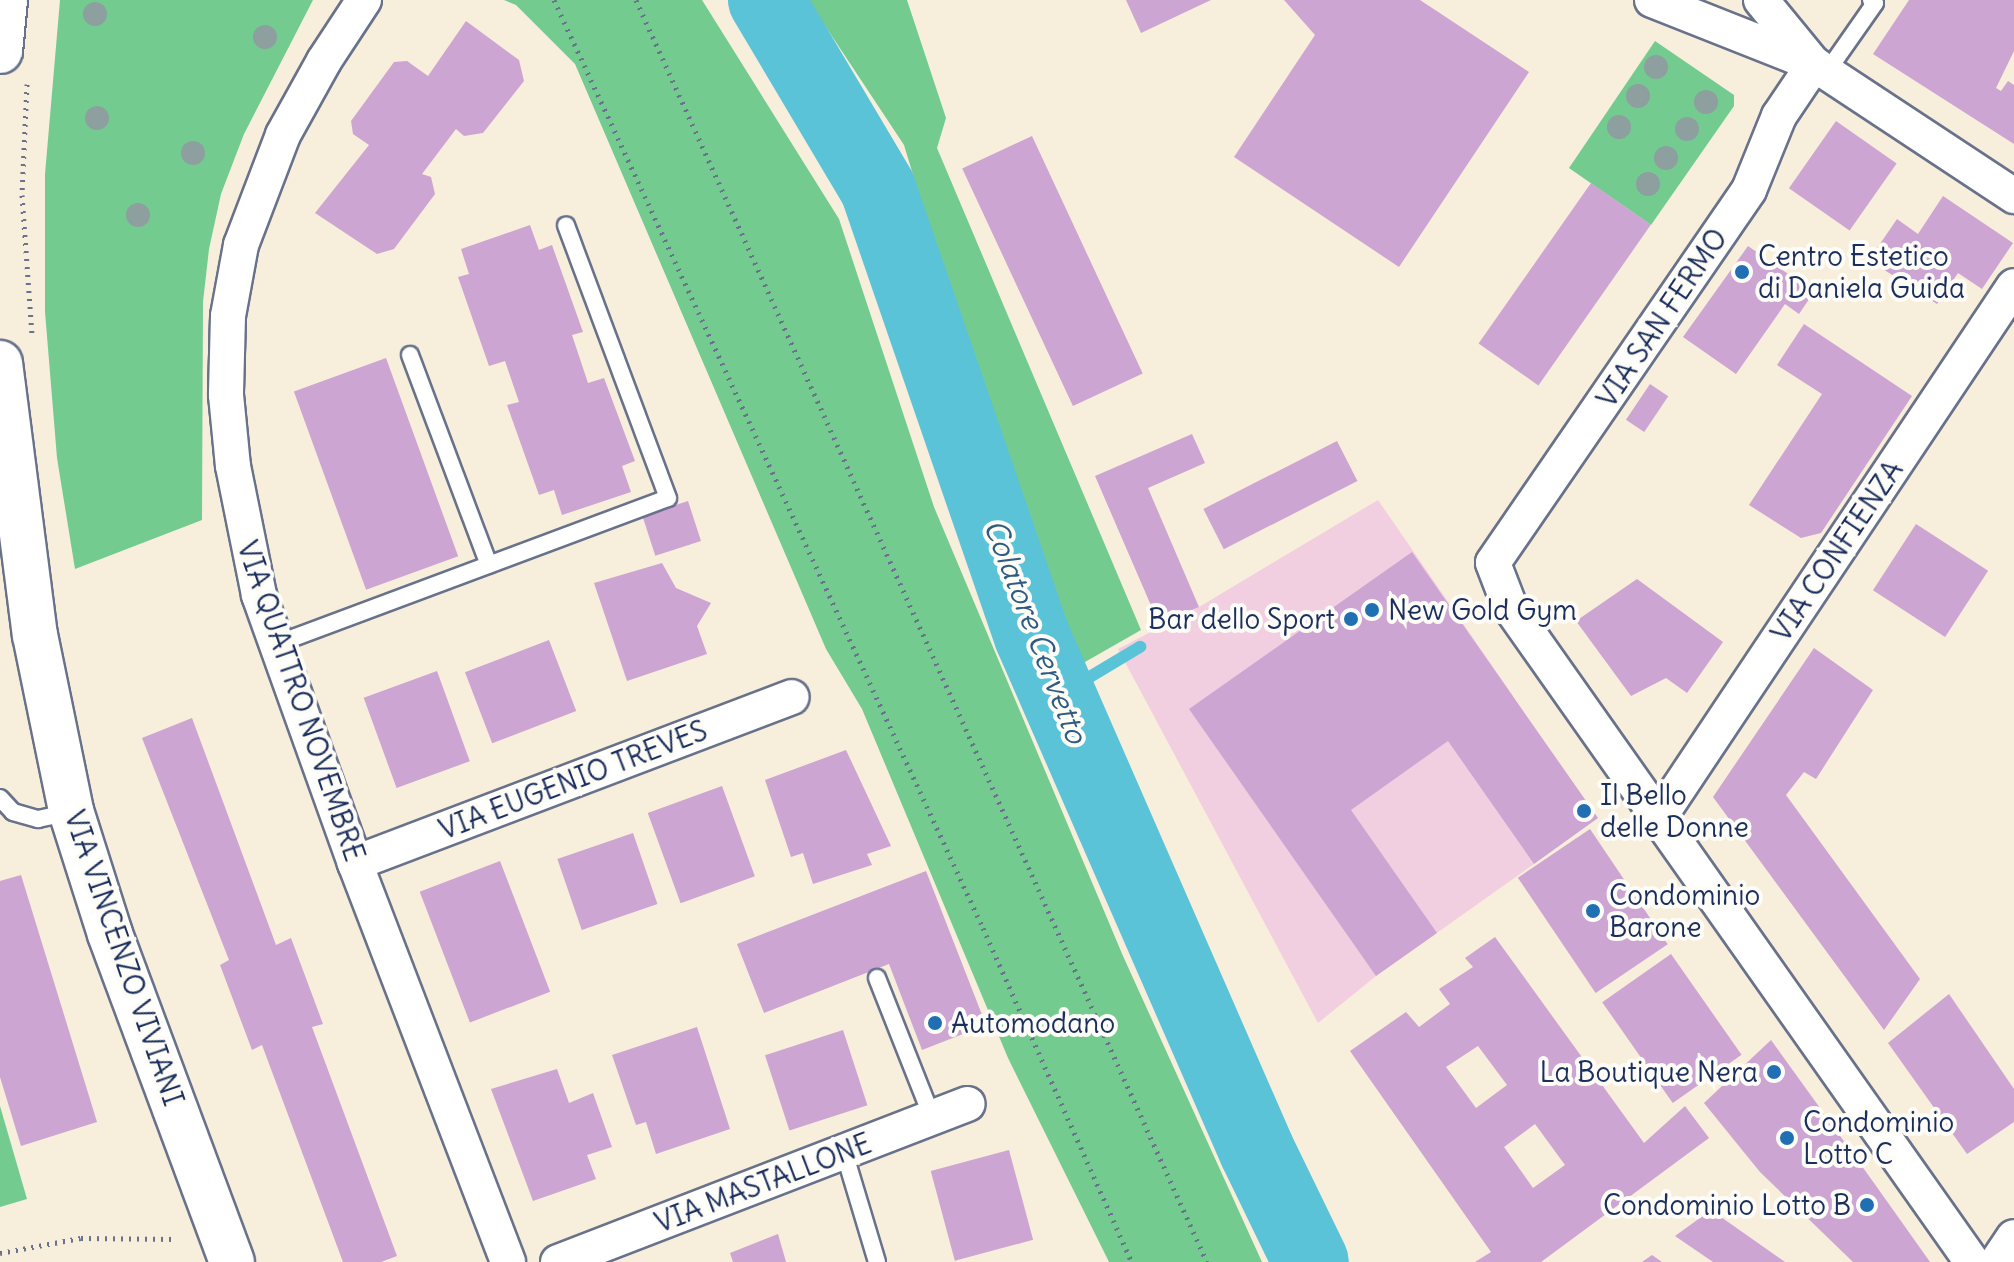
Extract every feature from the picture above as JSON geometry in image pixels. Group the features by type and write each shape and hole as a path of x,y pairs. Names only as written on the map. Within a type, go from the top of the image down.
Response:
{"main road":[{"path":"5,0 14,64"},
{"name":"VIA VINCENZO VIVIANI","path":"17,356 35,635 71,811 110,934 232,1262"}],"street":[{"name":"VIA QUATTRO NOVEMBRE","path":"364,0 283,135 241,245 228,316 226,395 233,466 251,560 277,644 355,863 508,1262"},
{"path":"1652,0 1820,69 2014,196"},
{"path":"1761,0 1820,69"},
{"name":"VIA SAN FERMO","path":"1660,816 1510,607 1493,563 1749,190 1779,116 1820,69"},
{"name":"VIA CONFIENZA","path":"1660,816 2014,286"},
{"name":"VIA EUGENIO TREVES","path":"355,863 792,697"},
{"path":"1660,816 1972,1262"},
{"name":"VIA MASTALLONE","path":"558,1262 968,1104"},
{"path":"1997,1262 2014,1237"}],"lane":[{"path":"1820,69 1875,3 1871,0"},
{"path":"277,644 668,498 566,225"},
{"path":"410,355 489,565"},
{"path":"0,798 13,812 38,819 71,811"},
{"path":"877,978 932,1117"},
{"path":"844,1152 877,1262"}],"path":[{"path":"554,0 983,928 1132,1262"},
{"path":"636,0 1207,1262"},
{"path":"14,64 22,195 17,356"},
{"path":"0,1253 81,1238 181,1239"}],"shaded area":[{"path":"1378,500 1513,696 1449,741 1534,864 1376,976 1318,1023 1118,649 1199,607"}],"green space":[{"path":"60,0 313,0 244,134 221,194 209,249 203,302 202,520 75,569 57,458 45,312 45,174"},
{"path":"504,0 702,0 839,219 934,507 1123,956 1262,1262 1109,1262 1008,1058 862,709 826,649 575,64 516,5"},
{"path":"808,0 907,0 946,118 937,148 1141,630 1064,674 904,145"},
{"path":"1655,41 1734,95 1734,106 1651,225 1569,168"},
{"path":"0,1106 27,1199 0,1207"}],"building":[{"path":"1126,0 1211,0 1141,33"},
{"path":"1284,0 1420,0 1529,72 1399,267 1234,157 1315,35"},
{"path":"1909,0 2014,0 2014,51 1996,88 2001,91 2008,81 2014,85 2014,144 1873,54"},
{"path":"466,21 519,60 524,81 483,133 464,136 456,129 422,174 431,177 435,194 394,249 377,254 315,213 369,145 353,134 351,121 394,62 407,61 428,76"},
{"path":"1836,121 1897,163 1850,231 1789,188"},
{"path":"1032,136 1143,373 1073,406 962,169"},
{"path":"1591,183 1651,225 1538,385 1479,344"},
{"path":"1943,196 2013,243 1982,289 1958,273 1937,304 1869,260 1897,219 1918,234"},
{"path":"530,225 539,250 552,245 583,332 572,335 588,383 604,378 635,461 622,466 631,492 562,515 554,490 539,495 507,405 519,402 505,361 489,366 458,277 469,274 461,249"},
{"path":"1748,246 1814,292 1799,314 1785,304 1736,374 1683,337"},
{"path":"1804,324 1912,396 1821,533 1801,538 1749,505 1822,394 1777,365"},
{"path":"386,358 458,556 366,590 294,392"},
{"path":"1650,384 1668,396 1644,432 1626,420"},
{"path":"1192,434 1205,463 1148,488 1199,607 1159,624 1095,476"},
{"path":"1337,441 1357,481 1224,549 1203,509"},
{"path":"688,501 701,541 655,556 642,516"},
{"path":"1916,524 1988,571 1945,637 1873,590"},
{"path":"1412,552 1598,818 1534,864 1448,741 1351,810 1437,933 1376,976 1189,709"},
{"path":"662,563 676,588 711,603 697,626 707,654 627,681 594,583"},
{"path":"1637,579 1723,642 1687,693 1666,678 1631,696 1576,621"},
{"path":"549,640 576,711 492,743 465,672"},
{"path":"1814,648 1873,690 1816,779 1804,772 1786,795 1920,979 1884,1030 1713,797"},
{"path":"437,671 470,761 397,788 364,698"},
{"path":"192,718 276,945 291,938 323,1024 312,1027 397,1256 381,1262 343,1262 262,1045 252,1050 220,965 229,960 142,738"},
{"path":"846,750 891,846 867,854 872,865 813,884 803,853 791,857 765,780"},
{"path":"722,786 755,876 681,903 648,813"},
{"name":"Condominio Barone","path":"1590,829 1668,944 1596,993 1518,878"},
{"path":"633,833 657,904 582,930 557,859"},
{"path":"500,861 550,992 470,1023 420,892"},
{"path":"926,871 986,1025 922,1050 889,964 764,1013 737,944"},
{"path":"21,875 97,1122 21,1146 0,1077 0,881"},
{"path":"1495,937 1644,1143 1685,1106 1709,1138 1541,1262 1475,1262 1491,1252 1350,1051 1406,1012 1419,1027 1450,1004 1439,989 1473,967 1465,958","holes":["1478,1046 1507,1085 1476,1108 1446,1067","1535,1124 1565,1165 1533,1188 1504,1147"]},
{"path":"1671,954 1742,1055 1673,1103 1602,1002"},
{"path":"1949,994 2014,1089 2014,1122 1967,1154 1888,1043"},
{"path":"697,1027 730,1129 656,1154 646,1122 636,1125 612,1055"},
{"path":"843,1030 867,1105 789,1130 765,1055"},
{"name":"Condominio Lotto C","path":"1771,1040 1930,1262 1853,1262 1760,1172 1704,1103"},
{"path":"557,1069 569,1103 593,1093 612,1147 587,1155 596,1179 533,1201 491,1089"},
{"path":"1009,1150 1033,1240 955,1261 931,1171"},
{"path":"1711,1210 1785,1262 1713,1262 1675,1236"},
{"path":"778,1234 786,1262 733,1262 730,1253"},
{"path":"1652,1255 1662,1262 1642,1262"}],"waterway":[{"name":"Colatore Cervetto","path":"766,0 878,189 1032,636 1257,1151 1311,1262"},
{"path":"1058,696 1140,647"}],"place":[{"name":"Centro Estetico di Daniela Guida","path":"1742,272"},
{"name":"New Gold Gym","path":"1372,610"},
{"name":"Bar dello Sport","path":"1351,619"},
{"name":"Il Bello delle Donne","path":"1584,811"},
{"name":"Condominio Barone","path":"1593,911"},
{"name":"Automodano","path":"935,1023"},
{"name":"La Boutique Nera","path":"1774,1072"},
{"name":"Condominio Lotto C","path":"1787,1138"},
{"name":"Condominio Lotto B","path":"1867,1205"}]}
